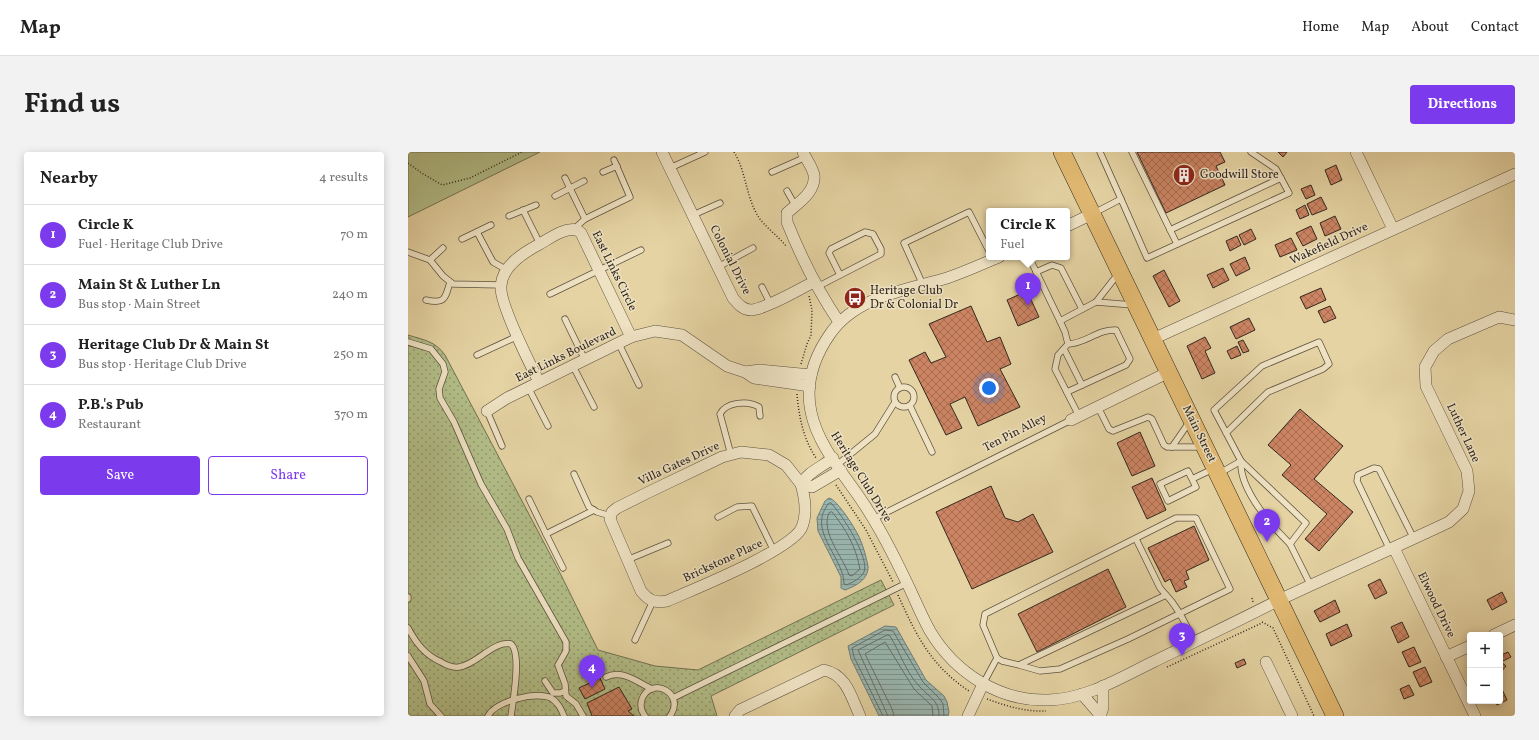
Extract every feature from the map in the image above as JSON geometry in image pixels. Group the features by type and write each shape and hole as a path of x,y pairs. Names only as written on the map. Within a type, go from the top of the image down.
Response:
{"main road":[{"name":"Main Street","path":"1062,152 1335,716"}],"street":[{"name":"Colonial Drive","path":"662,152 733,298 740,306 750,310 812,285"},
{"path":"1356,152 1393,229"},
{"path":"804,155 814,175 812,187 787,213 788,222 812,285 839,322"},
{"name":"Wakefield Drive","path":"1153,339 1515,174"},
{"path":"1070,225 1092,214"},
{"name":"East Links Circle","path":"500,285 507,271 521,254 566,230 574,229 581,233 631,337"},
{"name":"Heritage Club Drive","path":"986,259 952,276 874,299 856,309 839,322 825,342 804,380 811,415 822,440 873,519 908,583 928,628 943,650 958,666 971,677 983,684 1002,692 1031,699 1048,700 1082,694 1103,686 1279,601"},
{"path":"500,285 502,297 539,382"},
{"name":"Luther Lane","path":"1279,601 1449,522 1463,509 1469,490 1467,471 1426,386 1425,367 1434,350 1448,339 1499,317 1515,320"},
{"name":"East Links Boulevard","path":"487,411 528,387 631,337 655,331 682,335 727,366 745,372 754,378 804,380"},
{"name":"Ten Pin Alley","path":"1075,418 1169,372"},
{"name":"Villa Gates Drive","path":"611,516 617,508 649,492 722,457 742,452 769,455 786,465 801,484"},
{"path":"837,464 831,477 812,487 801,484 806,476 823,467 837,464"},
{"name":"Brickstone Place","path":"653,601 657,603 666,601 774,551 794,537 801,528 804,517 805,499 801,484"},
{"path":"611,516 612,526 641,592 648,599 653,601"},
{"name":"Elwood Drive","path":"1392,549 1475,716"},
{"path":"1500,632 1515,625"},
{"path":"1446,657 1467,647"},
{"path":"1266,662 1292,716"},
{"path":"735,716 740,710 824,670 835,672 842,678 860,716"},
{"path":"972,715 983,684"},
{"path":"1100,716 1103,708 1103,686"},
{"path":"1082,694 1100,716"},
{"path":"1094,716 1100,716"}],"lane":[{"path":"670,168 705,152"},
{"path":"1100,152 1147,258 1289,193 1276,169 1251,152"},
{"path":"1132,152 1177,244"},
{"path":"772,172 804,155"},
{"path":"574,229 585,219 630,197 614,160"},
{"path":"603,172 616,166"},
{"path":"565,178 585,219"},
{"path":"1170,230 1281,178"},
{"path":"555,196 584,181"},
{"path":"787,191 796,205"},
{"path":"1092,214 1121,199"},
{"path":"693,215 720,203"},
{"path":"509,216 536,204"},
{"path":"523,210 540,244"},
{"path":"923,285 904,244 969,212 986,243"},
{"path":"462,239 491,225"},
{"path":"477,232 493,262 507,271"},
{"path":"812,285 840,276 881,254 881,249 873,234 865,232 831,249 829,253 840,276"},
{"path":"430,260 435,253 443,248"},
{"path":"718,267 753,248"},
{"path":"550,294 599,272 641,250"},
{"path":"408,252 430,260 442,276 453,284 500,285"},
{"path":"1030,260 1065,332 1066,347 1082,385"},
{"path":"1036,272 1052,265 1061,268 1082,309"},
{"path":"1060,321 1096,302 1120,271"},
{"path":"426,300 437,303 442,301 446,295 450,282"},
{"path":"762,287 770,303"},
{"path":"1096,302 1136,305"},
{"path":"565,319 585,360"},
{"path":"1067,392 1126,365 1130,359 1116,330 1104,331 1066,347 1058,355 1054,365 1067,392 1075,418"},
{"path":"477,355 518,336"},
{"path":"408,342 431,349 443,364 445,372 439,388 439,395 454,422 481,484 507,529 518,558 566,642 566,651 558,665 564,681 564,690 568,699 576,704 583,716"},
{"path":"1226,433 1268,392 1323,369 1329,364 1319,342 1262,366 1214,410 1226,433 1241,461 1306,523 1290,544"},
{"path":"619,344 640,385"},
{"path":"573,366 594,407"},
{"path":"895,377 900,388"},
{"path":"528,387 548,426"},
{"path":"837,464 875,434 895,402 895,392 900,388 909,388 914,393 914,400 910,406"},
{"path":"895,402 900,407 910,406"},
{"path":"731,455 720,414 722,411 730,404 752,404 759,407 760,416"},
{"path":"910,406 932,452"},
{"path":"1098,407 1109,429 1113,431 1144,418 1152,420 1164,445 1172,447 1205,447"},
{"path":"487,411 502,446"},
{"name":"Ten Pin Alley","path":"873,519 1075,418"},
{"path":"1172,447 1192,419"},
{"path":"1192,479 1241,461"},
{"path":"1241,461 1240,472 1253,497 1275,529 1290,544 1311,586"},
{"path":"1392,549 1357,481 1358,475 1374,468 1379,469 1414,539"},
{"path":"1188,471 1192,479 1196,487 1168,501 1160,484 1188,471"},
{"path":"574,474 589,507 611,516"},
{"path":"530,499 563,568"},
{"path":"718,517 737,507 752,506 774,551"},
{"path":"546,534 594,510"},
{"path":"1176,518 1196,518 1230,589 1180,613 1060,669 1040,671 1002,661 997,658 982,625 985,614 1176,518"},
{"path":"1136,539 1160,588 1174,603 1195,642"},
{"path":"627,560 668,543"},
{"path":"673,698 908,583"},
{"path":"1019,665 1166,595"},
{"path":"635,640 653,601"},
{"path":"408,628 419,646 425,652 441,662 456,668 466,665 504,644 511,644 516,655 512,716"},
{"path":"408,656 424,681 430,704 441,716"},
{"path":"983,684 997,658"},
{"path":"606,677 613,673 620,673 652,689 663,688 668,691 673,698 675,705 670,716"},
{"path":"545,680 552,696 564,716"},
{"path":"645,716 641,707 641,702 643,696 652,689"},
{"path":"488,716 494,708 513,701 534,695 552,696 564,690"},
{"path":"557,703 568,699"}],"path":[{"path":"408,163 422,174 442,185 470,178 522,152"},
{"path":"734,152 758,217 777,235 789,251"},
{"path":"812,285 811,335 806,344 804,380 797,391 799,416 806,439 823,467"},
{"path":"831,477 866,530 896,589 916,633 936,664 958,683 979,696 1009,707 1036,711 1049,710"},
{"path":"1252,598 1262,623 1272,628 1314,716"},
{"path":"1161,670 1262,623"}],"green space":[{"path":"408,152 540,152 408,217"},
{"path":"408,335 433,344 445,355 561,575 598,650 655,666 698,670 881,580 894,605 711,696 717,716 408,716"}],"water":[{"path":"829,498 842,509 855,529 863,546 868,566 868,571 864,578 857,584 845,590 841,588 841,577 818,531 817,518 825,501"},
{"path":"885,626 896,627 926,680 944,696 949,712 948,716 879,716 851,659 848,646"}],"building":[{"name":"Goodwill Store","path":"1137,152 1220,152 1225,162 1216,166 1225,185 1166,213"},
{"path":"1278,152 1287,152 1283,157"},
{"path":"1336,165 1342,180 1331,185 1325,170"},
{"path":"1311,185 1315,195 1306,199 1301,189"},
{"path":"1321,197 1327,209 1312,215 1307,204"},
{"path":"1305,205 1309,215 1300,219 1296,210"},
{"path":"1335,216 1341,229 1325,236 1320,223"},
{"path":"1311,226 1317,239 1303,246 1296,233"},
{"path":"1251,229 1256,239 1244,245 1239,235"},
{"path":"1237,236 1241,245 1230,251 1226,241"},
{"path":"1291,238 1297,250 1280,257 1275,245"},
{"path":"1245,257 1250,269 1236,276 1230,264"},
{"path":"1223,268 1229,280 1213,288 1207,275"},
{"path":"1164,270 1180,301 1169,307 1153,276"},
{"path":"1321,288 1326,300 1306,309 1300,297"},
{"path":"1027,291 1039,317 1018,326 1007,300"},
{"path":"971,306 987,342 1000,337 1011,364 1000,369 1020,407 978,426 965,397 950,404 962,428 946,435 909,360 925,352 931,363 946,357 929,324"},
{"path":"1330,306 1336,318 1324,323 1318,311"},
{"path":"1249,318 1255,330 1236,339 1230,327"},
{"path":"1205,337 1211,348 1205,351 1215,373 1202,379 1187,346"},
{"path":"1243,340 1249,351 1243,353 1238,342"},
{"path":"1237,346 1241,355 1231,359 1227,351"},
{"path":"1300,409 1343,446 1314,479 1353,512 1319,551 1305,539 1327,514 1282,475 1291,465 1268,445"},
{"path":"1140,432 1155,466 1132,476 1117,443"},
{"path":"1152,478 1166,510 1147,519 1132,487"},
{"path":"991,486 1005,518 1018,522 1033,514 1053,552 972,589 936,512"},
{"path":"1194,526 1209,560 1186,571 1189,579 1184,581 1187,587 1176,592 1170,579 1165,582 1148,548"},
{"path":"1108,569 1126,607 1037,652 1018,614"},
{"path":"1380,579 1387,593 1375,599 1368,585"},
{"path":"1502,592 1507,602 1492,610 1487,600"},
{"path":"1335,600 1340,612 1320,622 1314,611"},
{"path":"1402,622 1409,637 1398,643 1391,627"},
{"path":"1347,624 1352,636 1331,646 1326,634"},
{"path":"1414,647 1421,662 1409,667 1402,652"},
{"path":"1508,652 1511,657 1503,661 1503,654"},
{"path":"1244,659 1246,664 1237,668 1235,663"},
{"path":"1425,667 1432,682 1420,687 1413,672"},
{"path":"600,678 605,689 585,699 579,688"},
{"path":"1409,685 1414,695 1404,699 1400,689"},
{"path":"619,687 632,709 628,711 634,716 592,716 587,703"},
{"path":"1503,691 1507,700 1503,702"}],"place":[{"name":"Goodwill Store","path":"1184,175"},
{"name":"Heritage Club Dr & Colonial Dr","path":"855,298"},
{"name":"Circle K","path":"1028,306"},
{"name":"Main St & Luther Ln","path":"1267,542"},
{"name":"Heritage Club Dr & Main St","path":"1182,656"},
{"name":"P.B.'s Pub","path":"592,688"}]}
